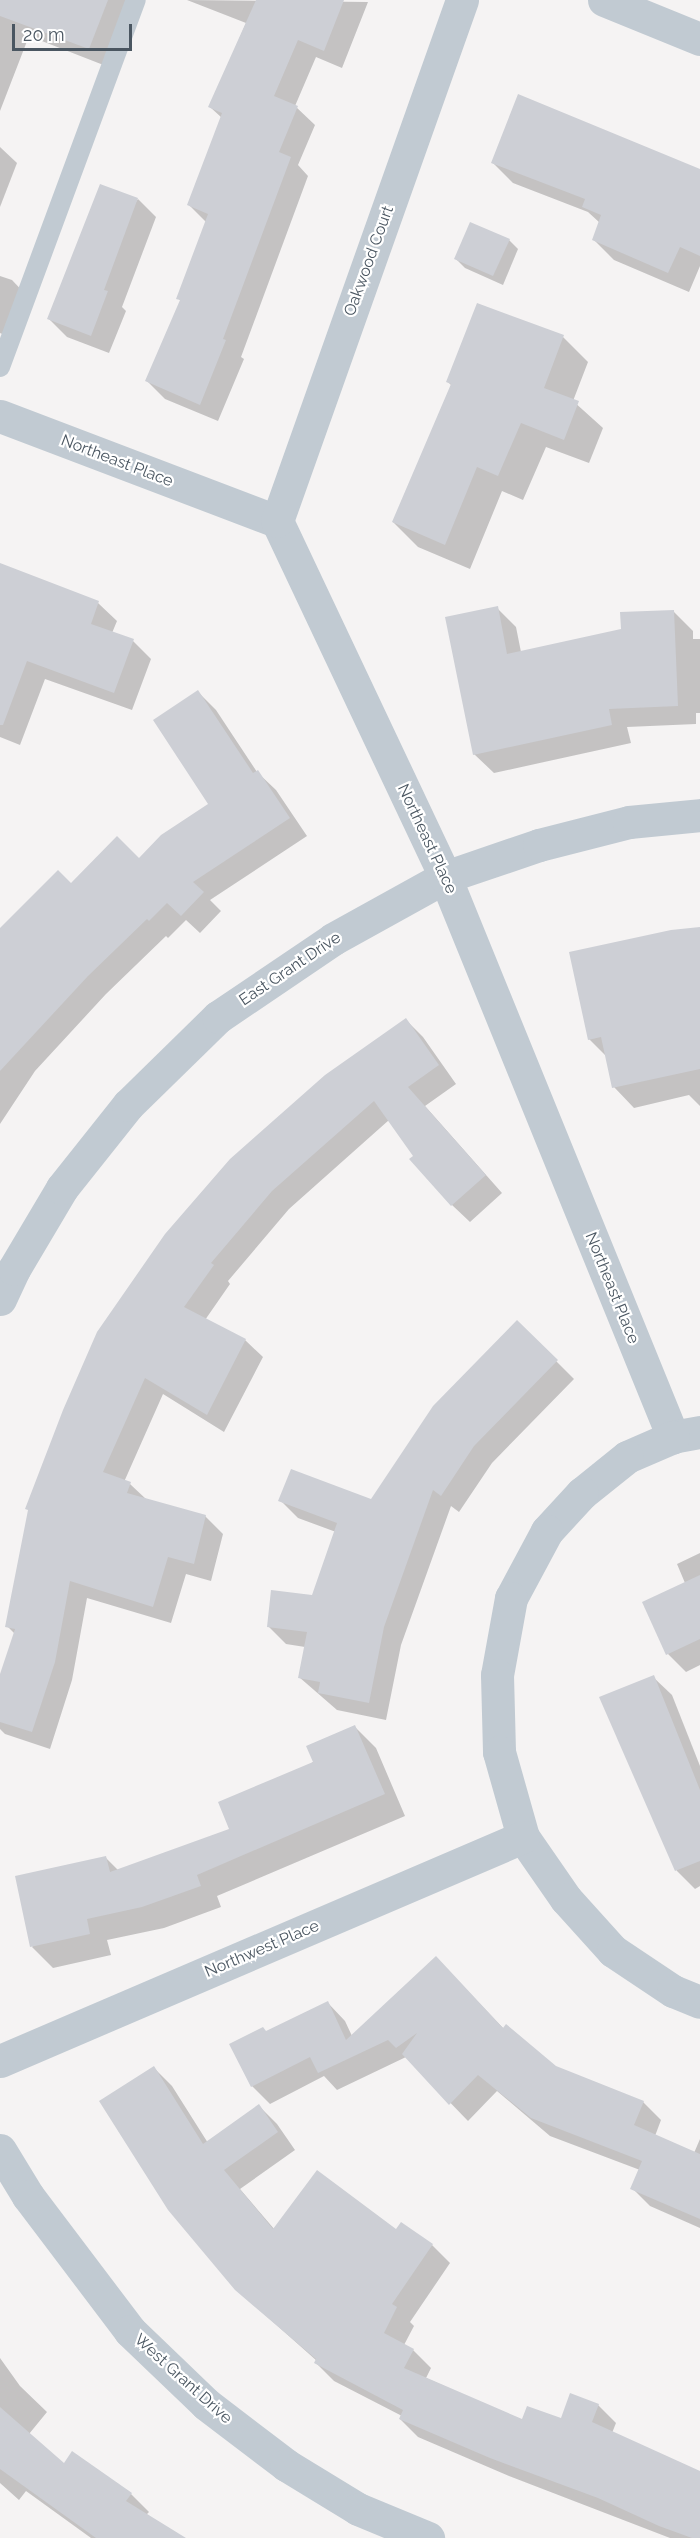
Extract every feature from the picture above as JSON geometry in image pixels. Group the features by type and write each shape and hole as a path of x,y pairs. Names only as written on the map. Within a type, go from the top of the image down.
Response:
{"street":[{"name":"Oakwood Court","path":"277,521 462,0"},
{"path":"604,0 700,39"},
{"name":"Northeast Place","path":"0,416 277,521 446,877 686,1435"},
{"name":"East Grant Drive","path":"0,1299 62,1188 128,1105 218,1017 333,939 446,877 539,844 629,822 700,815"},
{"path":"686,1435 627,1457 582,1493 547,1531 511,1598 497,1675 499,1752 524,1837 566,1899 613,1951 672,1991 700,2002"},
{"name":"Northwest Place","path":"0,2061 524,1837"},
{"name":"West Grant Drive","path":"0,2150 28,2196 130,2331 206,2404 286,2465 358,2509 428,2538"}],"lane":[{"path":"0,367 136,0"}],"building":[{"path":"0,0 108,0 89,49 0,16"},
{"path":"256,0 344,0 324,51 298,40 274,96 298,106 279,152 291,157 223,339 226,340 200,405 145,381 180,300 176,299 208,214 187,205 222,113 208,107"},
{"path":"518,94 700,169 700,256 680,247 668,273 592,240 601,215 582,207 585,199 491,163"},
{"path":"100,184 138,198 104,290 108,291 91,336 47,319"},
{"path":"470,222 510,239 493,276 454,259"},
{"path":"477,303 564,335 544,388 579,401 564,440 521,423 498,476 477,467 445,545 392,522 451,384 446,382"},
{"path":"0,563 99,601 91,624 134,639 114,693 27,661 3,725 0,725"},
{"path":"498,606 507,654 621,629 620,612 674,610 678,706 609,709 612,725 473,755 445,617"},
{"path":"198,690 253,773 258,770 290,818 193,882 204,892 181,916 167,903 149,921 147,919 88,976 0,1071 0,928 58,870 71,883 117,836 139,858 161,835 208,804 153,720"},
{"path":"700,927 700,1069 612,1088 601,1037 588,1040 569,952 671,930"},
{"path":"406,1018 439,1065 408,1087 486,1175 451,1206 409,1159 413,1156 374,1101 272,1191 211,1263 214,1265 184,1307 246,1339 207,1415 145,1378 103,1472 131,1482 127,1493 206,1515 194,1564 168,1557 153,1607 70,1581 55,1662 32,1732 0,1722 0,1674 15,1629 5,1627 28,1510 25,1509 63,1410 97,1332 165,1234 230,1159 325,1075"},
{"path":"517,1320 558,1360 474,1446 441,1496 433,1490 384,1627 369,1703 318,1693 320,1682 298,1678 307,1632 267,1627 271,1590 312,1595 337,1523 278,1501 291,1469 371,1499 433,1406"},
{"path":"700,1575 700,1639 666,1655 642,1602"},
{"path":"654,1675 700,1790 700,1861 675,1871 599,1697"},
{"path":"355,1725 385,1794 197,1875 201,1886 142,1907 87,1919 90,1934 30,1947 15,1876 106,1856 110,1872 229,1829 218,1802 313,1762 306,1746"},
{"path":"436,1956 503,2028 506,2024 556,2066 644,2101 634,2125 700,2154 700,2219 630,2189 642,2161 531,2118 478,2075 449,2105 402,2054 417,2033 396,2048 388,2040 318,2073 310,2057 251,2087 229,2044 263,2027 266,2031 328,2001 346,2040"},
{"path":"154,2066 203,2144 259,2104 278,2132 224,2170 273,2229 317,2170 396,2229 401,2222 433,2244 392,2304 397,2307 384,2333 414,2349 404,2368 522,2419 527,2406 561,2418 570,2393 599,2404 592,2422 700,2471 700,2538 692,2538 659,2526 598,2498 490,2458 399,2419 403,2410 314,2363 316,2359 235,2290 168,2210 99,2101"},
{"path":"0,2407 64,2463 72,2451 132,2493 126,2501 186,2538 96,2538 0,2469"}]}
